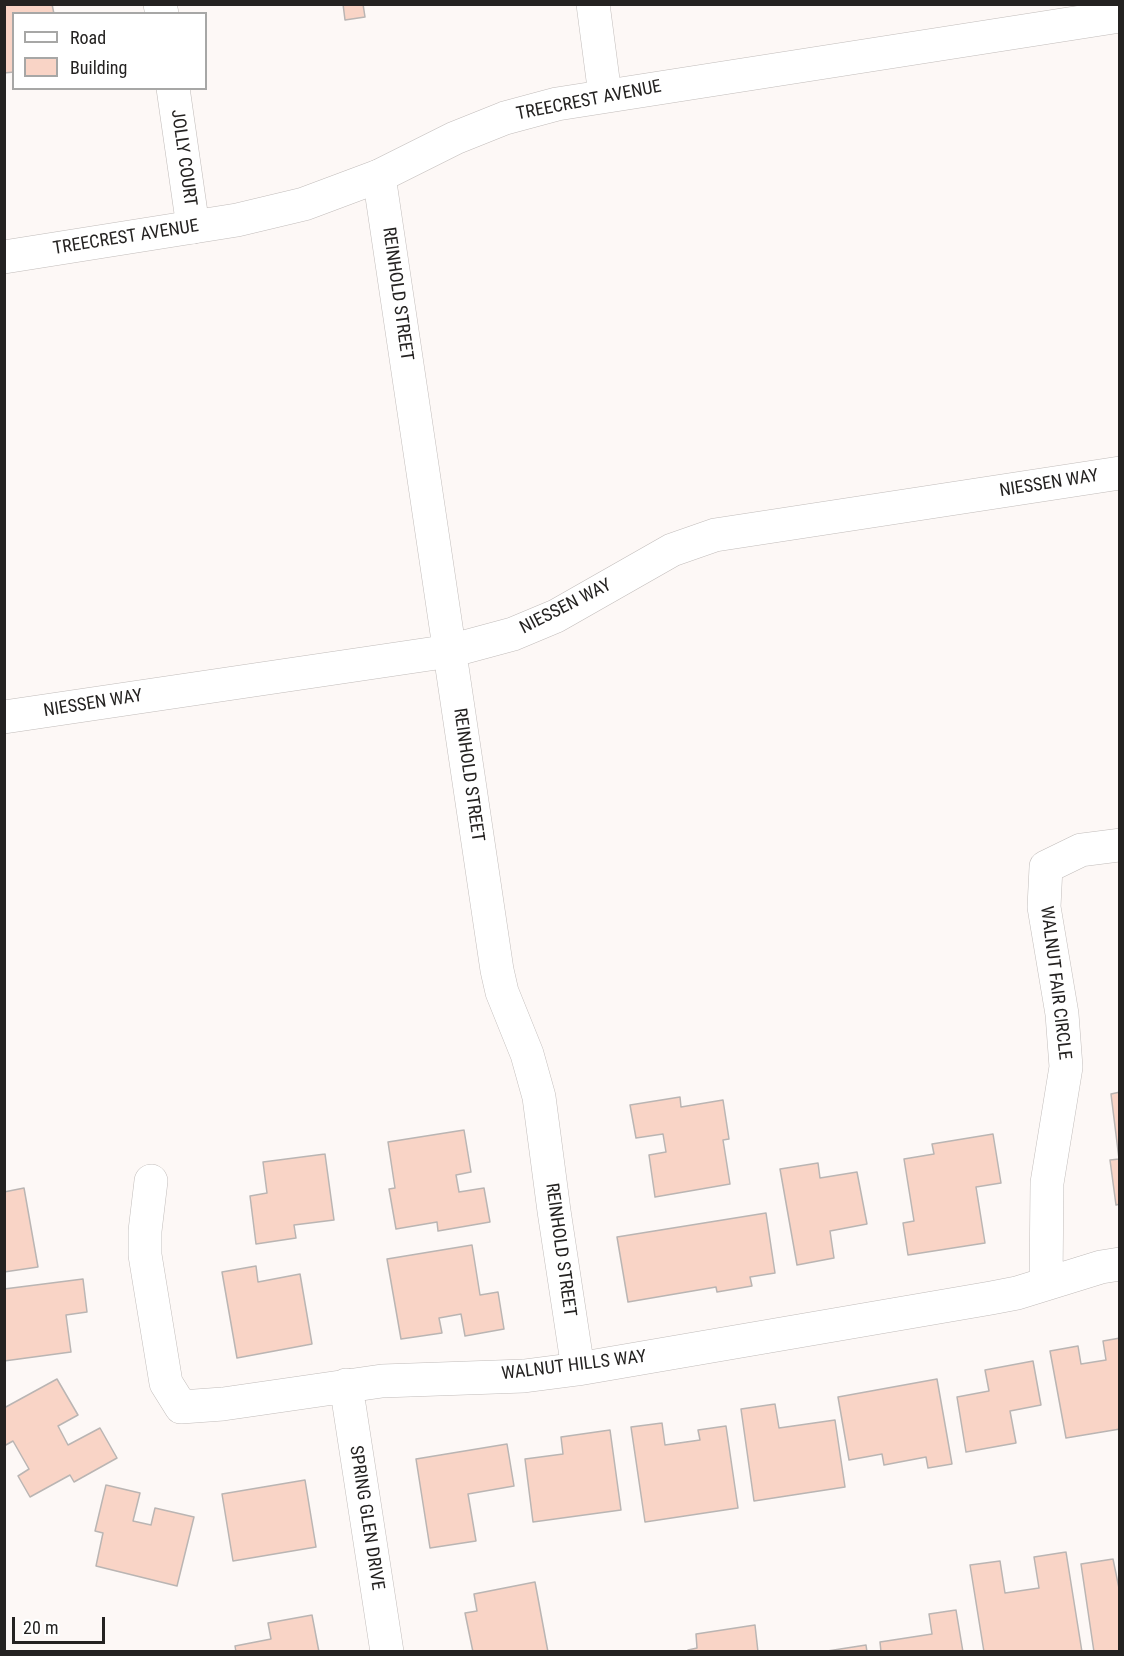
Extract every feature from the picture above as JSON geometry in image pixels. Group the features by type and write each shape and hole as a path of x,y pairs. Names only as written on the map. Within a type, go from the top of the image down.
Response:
{"street":[{"path":"593,4 605,95"},
{"name":"TREECREST AVENUE","path":"4,257 237,220 304,204 379,176 455,138 505,118 556,104 1119,16"},
{"name":"JOLLY COURT","path":"173,90 194,227"},
{"name":"REINHOLD STREET","path":"379,176 497,970 502,992 527,1054 539,1097 578,1369"},
{"name":"NIESSEN WAY","path":"4,717 450,651 513,634 556,616 672,550 715,535 1119,473"},
{"name":"WALNUT FAIR CIRCLE","path":"1046,1283 1047,1183 1066,1066 1062,1014 1044,907 1046,867 1081,850 1119,844"},
{"name":"WALNUT HILLS WAY","path":"151,1181 145,1231 145,1255 166,1383 182,1407 223,1404 346,1385 524,1376 578,1369 991,1299 1101,1267 1119,1264"},
{"name":"SPRING GLEN DRIVE","path":"346,1385 387,1652"}],"building":[{"path":"4,4 52,4 54,12 12,12 12,72 4,73"},
{"path":"343,4 363,4 365,17 345,20"},
{"path":"1120,1092 1120,1204 1116,1205 1110,1160 1119,1159 1111,1094"},
{"path":"680,1097 681,1107 723,1100 729,1139 723,1140 730,1184 655,1197 649,1155 666,1152 663,1134 636,1138 630,1105"},
{"path":"464,1130 471,1172 456,1175 459,1192 484,1188 490,1222 438,1231 437,1222 396,1229 389,1189 395,1188 388,1142"},
{"path":"993,1134 1001,1183 976,1187 985,1243 908,1255 903,1223 914,1221 904,1159 934,1154 932,1144"},
{"path":"325,1154 334,1220 294,1225 296,1238 256,1244 250,1196 267,1193 263,1162"},
{"path":"818,1163 820,1178 857,1172 867,1224 830,1231 834,1258 797,1265 780,1169"},
{"path":"24,1188 38,1267 4,1272 4,1192"},
{"path":"766,1213 775,1273 750,1277 752,1286 717,1292 716,1287 628,1302 617,1237"},
{"path":"472,1245 480,1295 498,1292 504,1329 465,1336 461,1314 439,1318 442,1333 401,1339 387,1259"},
{"path":"256,1266 258,1282 300,1274 312,1344 237,1358 222,1272"},
{"path":"83,1279 87,1312 66,1315 71,1352 4,1361 4,1289"},
{"path":"1120,1338 1120,1429 1066,1438 1050,1351 1078,1346 1081,1364 1106,1360 1103,1341"},
{"path":"1033,1361 1041,1405 1010,1411 1016,1443 966,1452 957,1397 989,1391 985,1370"},
{"path":"57,1379 78,1415 58,1426 68,1445 100,1428 117,1458 74,1482 70,1475 30,1497 18,1476 29,1469 13,1441 4,1446 4,1408"},
{"path":"937,1379 952,1464 928,1468 926,1457 884,1465 882,1454 849,1460 838,1397"},
{"path":"775,1404 779,1428 835,1420 845,1487 754,1501 741,1409"},
{"path":"662,1423 665,1445 700,1440 698,1430 726,1426 738,1508 645,1522 631,1427"},
{"path":"610,1430 621,1510 533,1522 525,1459 563,1454 561,1437"},
{"path":"507,1444 514,1486 468,1494 476,1541 430,1548 416,1459"},
{"path":"305,1480 316,1547 233,1561 222,1494"},
{"path":"106,1485 140,1493 133,1521 151,1525 155,1508 194,1517 177,1586 96,1566 103,1533 95,1531"},
{"path":"1066,1552 1082,1652 984,1652 970,1565 1000,1561 1005,1593 1039,1588 1034,1557"},
{"path":"1113,1559 1120,1593 1120,1652 1094,1652 1081,1564"},
{"path":"535,1582 548,1652 473,1652 465,1613 477,1611 474,1594"},
{"path":"956,1610 963,1652 881,1652 880,1642 932,1634 929,1614"},
{"path":"312,1615 319,1652 236,1652 235,1646 271,1639 268,1623"},
{"path":"755,1625 758,1652 688,1652 688,1650 697,1648 696,1634"},
{"path":"866,1645 867,1652 821,1652"}]}
